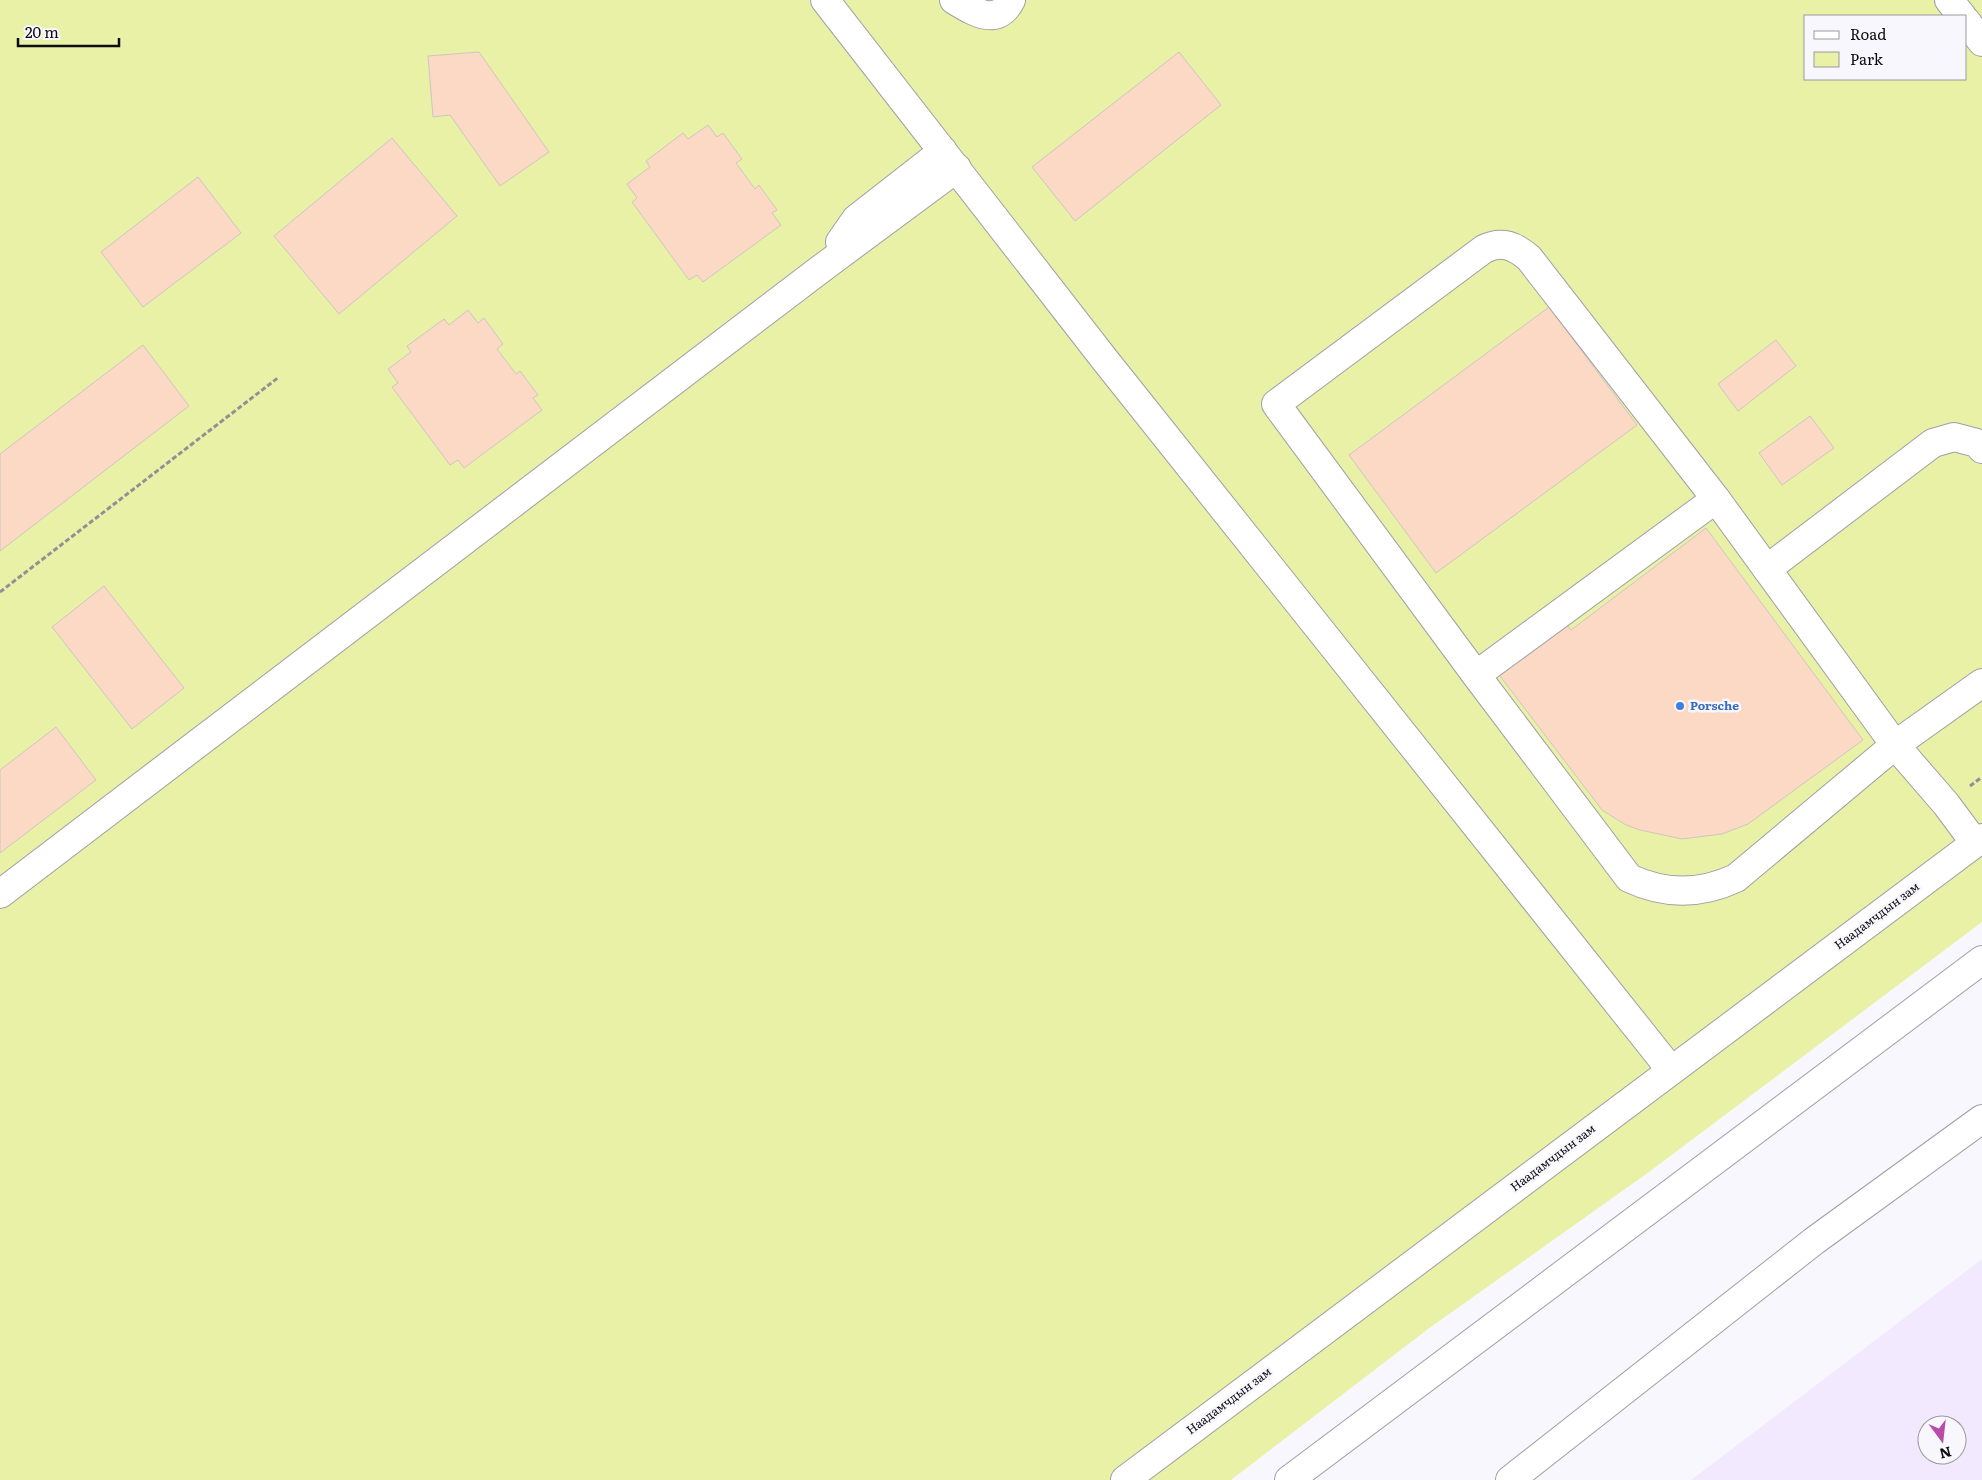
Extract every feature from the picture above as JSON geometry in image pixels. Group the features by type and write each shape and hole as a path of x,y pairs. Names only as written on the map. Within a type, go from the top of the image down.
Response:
{"main road":[{"path":"825,0 1105,360 1671,1070"},
{"path":"954,0 980,15 992,17 1002,12 1011,0"},
{"path":"1949,0 1961,15"},
{"path":"1967,22 1982,42"},
{"path":"0,894 822,268 950,160"},
{"path":"1978,840 1894,745 1716,499 1530,258 1512,246 1498,243 1484,248 1276,404 1629,878 1658,889 1678,892 1701,890 1736,878 1894,745 1982,683"},
{"path":"1767,569 1933,443 1954,437 1977,442 1982,449"},
{"path":"1476,675 1716,499"},
{"name":"Наадамчдын зам","path":"1125,1480 1978,840"},
{"path":"1290,1480 1982,960"},
{"path":"1510,1480 1814,1241 1982,1118"}],"path":[{"path":"0,592 279,377"}],"shaded area":[{"path":"1982,1259 1982,1480 1691,1480"}],"green space":[{"path":"0,0 1982,0 1982,922 1649,1172 1428,1329 1231,1480 0,1480"}],"building":[{"path":"479,52 549,152 500,186 450,115 433,117 428,56"},
{"path":"1179,52 1221,105 1075,221 1032,167"},
{"path":"708,125 717,137 723,133 742,159 736,163 755,189 759,185 777,210 772,213 781,225 703,282 697,275 689,280 632,202 637,198 627,184 650,167 646,161 683,133 688,139"},
{"path":"392,138 457,216 339,314 274,236"},
{"path":"198,177 241,233 143,307 101,252"},
{"path":"1549,307 1637,425 1436,573 1349,455"},
{"path":"468,310 478,323 484,318 503,344 497,349 516,374 520,371 538,395 533,398 542,410 464,468 458,460 450,465 392,387 398,383 388,369 411,352 407,346 444,319 449,325"},
{"path":"1776,340 1796,366 1738,411 1718,384"},
{"path":"143,345 189,406 0,551 0,454"},
{"path":"1810,416 1834,448 1782,485 1759,453"},
{"name":"Porsche","path":"1706,528 1863,740 1748,824 1722,834 1682,839 1626,825 1602,810 1497,672 1565,622 1571,630"},
{"path":"104,586 184,688 132,729 52,627"},
{"path":"56,727 96,780 0,853 0,770"}],"place":[{"name":"Porsche","path":"1680,706"}]}
